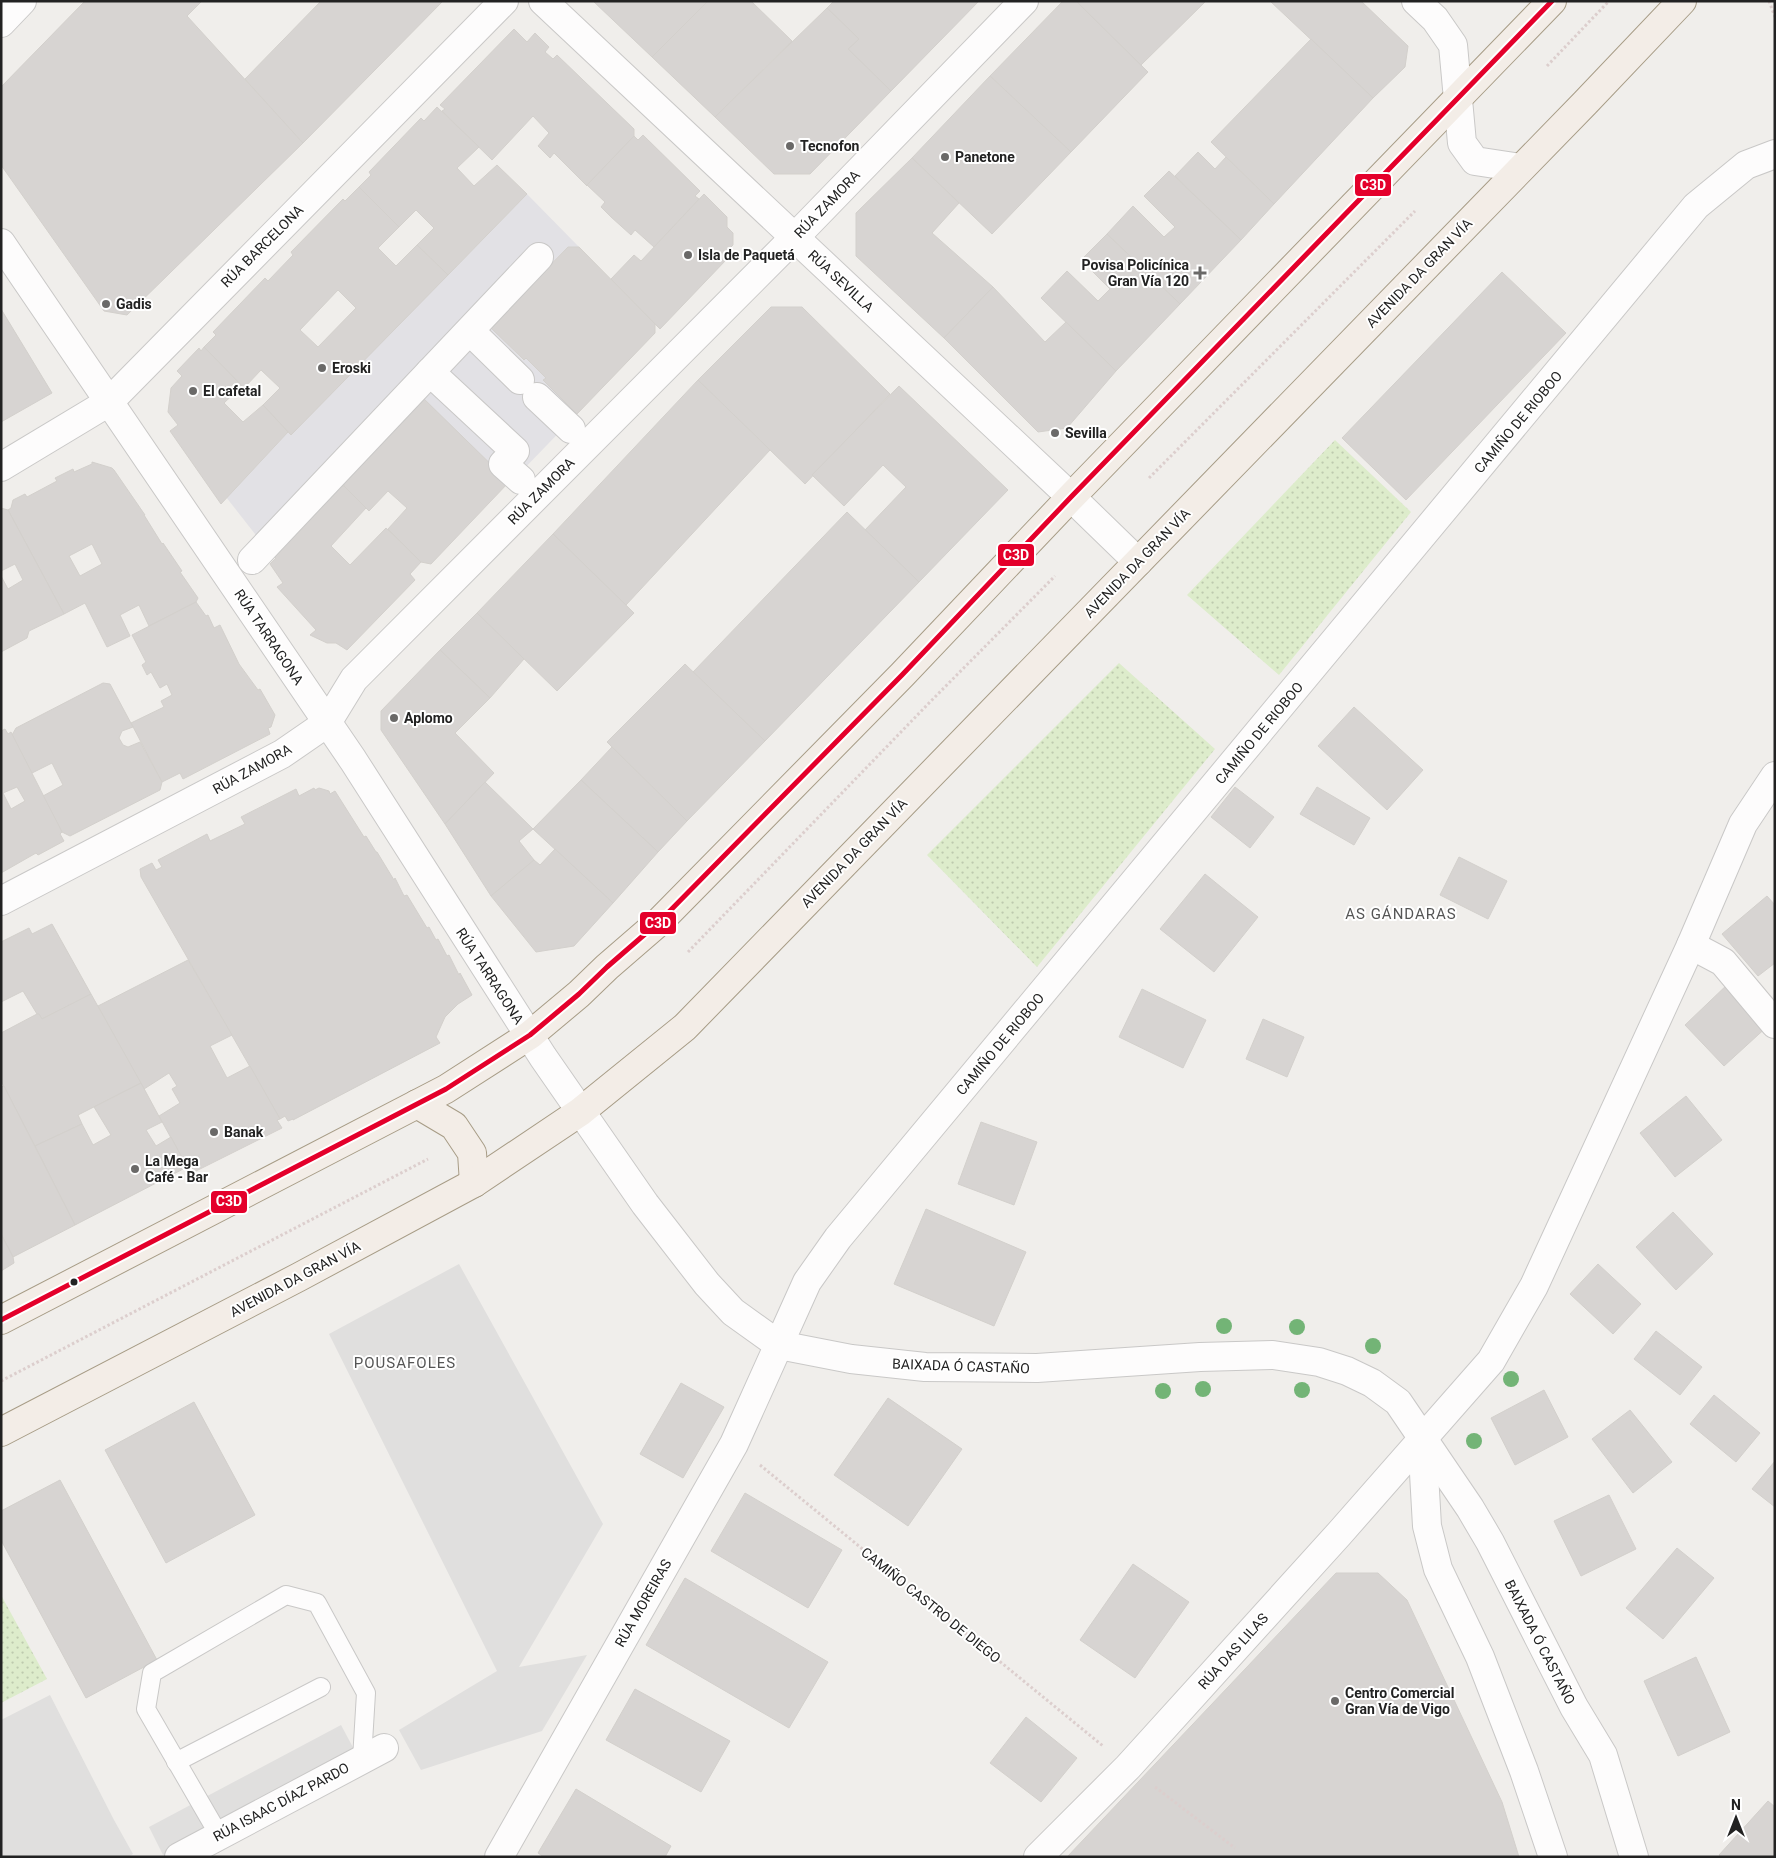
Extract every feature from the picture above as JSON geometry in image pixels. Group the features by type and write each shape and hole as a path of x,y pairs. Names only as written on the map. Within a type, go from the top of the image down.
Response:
{"main road":[{"path":"1,1320 446,1089 530,1035 580,994 607,967 659,922 895,682 1071,497 1552,1"},
{"name":"AVENIDA DA GRAN VÍA","path":"1,1432 474,1183 580,1112 691,1021 1682,1"},
{"path":"417,1104 454,1126 472,1153 474,1183"}],"street":[{"path":"1,23 22,1"},
{"name":"RÚA BARCELONA","path":"1,467 109,402 504,1"},
{"name":"RÚA SEVILLA","path":"543,1 1138,562"},
{"name":"RÚA ZAMORA","path":"1,901 282,754 327,723 354,679 795,237 1024,1"},
{"path":"1416,1 1435,19 1453,45 1462,143 1475,161 1521,168"},
{"name":"CAMIÑO DE RIOBOO","path":"779,1345 807,1282 838,1238 1690,213 1746,165 1775,154"},
{"name":"RÚA TARRAGONA","path":"1,242 327,723 481,963 530,1035"},
{"path":"252,560 539,257"},
{"path":"470,331 571,429"},
{"path":"430,372 515,451 503,464 521,480"},
{"name":"RÚA DAS LILAS","path":"1038,1857 1128,1767 1339,1534 1491,1361 1534,1286 1691,945 1743,824 1775,776"},
{"path":"1691,945 1724,962 1775,1024"},
{"path":"530,1035 580,1112"},
{"name":"BAIXADA Ó CASTAÑO","path":"580,1112 645,1204 707,1284 733,1312 779,1345 851,1359 925,1367 1037,1368 1200,1357 1273,1355 1319,1362 1347,1371 1372,1383 1398,1402 1470,1508 1574,1707 1603,1755 1634,1857"},
{"name":"RÚA MOREIRAS","path":"499,1857 734,1444 779,1345"},
{"path":"1422,1438 1427,1526 1438,1569 1480,1657 1524,1771 1553,1857"},
{"path":"1427,1526 1436,1511 1449,1506 1470,1508"},
{"name":"RÚA ISAAC DÍAZ PARDO","path":"179,1857 373,1753"}],"lane":[{"path":"219,1835 146,1709 152,1673 286,1595 317,1603 366,1693 373,1753"},
{"path":"176,1762 321,1687"}],"path":[{"path":"1547,66 1609,1"},
{"path":"1770,1 1775,16"},
{"path":"1149,478 1415,211"},
{"path":"688,952 923,709 1055,576"},
{"path":"1,1380 428,1159"},
{"name":"CAMIÑO CASTRO DE DIEGO","path":"734,1444 1128,1767"},
{"path":"1178,1806 1234,1848"}],"green space":[{"path":"1335,440 1411,512 1279,675 1187,595"},
{"path":"1119,663 1215,749 1037,967 927,855"},
{"path":"1,1595 47,1679 1,1703"}],"shaded area":[{"path":"527,194 579,247 568,247 491,327 523,360 526,358 546,378 543,380 577,414 517,476 343,477 344,486 270,553 226,497 288,432 291,434"},
{"path":"459,1264 603,1524 519,1667 587,1655 542,1731 421,1770 399,1730 497,1671 329,1334"},
{"path":"50,1695 133,1854 128,1857 1,1857 1,1720"},
{"path":"341,1725 356,1753 163,1855 149,1827"}],"building":[{"path":"85,1 202,1 187,16 303,143 127,315 104,311 1,165 1,87"},
{"path":"321,1 443,1 303,143 245,79"},
{"path":"593,1 708,1 652,57"},
{"path":"708,1 751,1 792,41 715,117 652,57"},
{"path":"834,1 979,1 891,91 848,49 859,39 827,8"},
{"path":"1063,1 1076,1 1148,72 1071,152 990,76"},
{"path":"1076,1 1206,1 1141,65"},
{"path":"1270,1 1361,1 1408,46 1405,67 1373,98"},
{"path":"827,8 859,39 848,49 891,91 810,174 774,174 715,117"},
{"path":"514,29 527,42 535,33 549,47 545,52 553,59 557,55 634,129 634,136 587,186 554,153 550,158 538,146 549,133 533,116 492,160 442,111 445,109 440,105"},
{"path":"1311,39 1373,98 1274,204 1211,142"},
{"path":"990,76 1071,152 992,234 912,158"},
{"path":"437,107 479,147 457,168 474,186 497,165 527,194 448,275 417,245 434,228 416,210 399,227 359,187 371,175 369,172 421,118 424,121"},
{"path":"643,135 700,191 695,196 699,199 654,247 635,230 631,235 611,217 601,207 605,202 587,185 634,136 638,140"},
{"path":"1198,152 1215,169 1226,157 1274,204 1241,240 1175,176"},
{"path":"912,158 959,203 932,233 993,287 944,338 856,256 856,213"},
{"path":"1169,171 1241,240 1180,304 1107,234 1133,206 1164,237 1175,227 1144,196"},
{"path":"359,187 399,227 378,248 396,266 417,245 448,275 291,435 263,405 280,388 261,370 244,388 204,347 216,335 213,332 265,278 268,281 293,255 291,252 343,199 345,201","holes":["338,290 356,308 318,347 300,330"]},
{"path":"704,194 727,217 727,227 733,233 733,245 727,251 726,260 660,329 611,279 634,255 641,261"},
{"path":"1107,234 1180,304 1116,371 1041,298 1067,271 1098,301 1110,289 1081,260"},
{"path":"568,247 579,247 655,324 655,333 577,414 543,380 546,378 526,358 524,360 490,327"},
{"path":"1502,272 1566,333 1406,500 1342,438"},
{"path":"993,287 1045,342 1066,322 1116,371 1067,428 1038,432 944,338"},
{"path":"771,307 802,307 890,394 805,484 698,380"},
{"path":"1,309 52,393 1,422"},
{"path":"204,347 242,386 224,403 243,422 263,405 288,432 221,504 170,431 178,425 168,412 171,388 182,376 177,371 199,348 201,351"},
{"path":"698,380 770,450 626,605 553,534"},
{"path":"899,386 1008,490 919,582 865,530 906,487 883,465 844,506 812,475"},
{"path":"421,396 509,482 431,564 421,562 388,529 407,508 388,491 369,511 344,486 343,477"},
{"path":"92,462 114,470 198,598 196,602 149,626 139,605 120,615 130,636 107,647 85,603 64,614 8,510 11,508 13,500 25,494 27,497 57,481 55,478 73,469 74,472 92,464","holes":["92,544 102,564 80,576 69,556"]},
{"path":"335,485 344,486 366,508 331,546 350,565 386,528 421,562 410,574 415,580 347,650 336,643 327,643 310,635 316,630 277,587 283,583 270,564 276,558 270,553"},
{"path":"1,508 8,510 64,614 29,631 27,638 1,652 1,576 8,589 23,580 15,564 1,571"},
{"path":"847,512 919,582 765,741 693,672"},
{"path":"553,534 634,613 557,691 477,613"},
{"path":"196,602 206,616 208,615 214,628 220,625 239,664 258,690 260,689 275,715 271,727 268,728 270,734 183,779 180,773 162,782 131,723 164,707 161,701 172,695 167,684 160,688 151,672 147,675 142,665 146,662 132,635"},
{"path":"477,613 524,659 490,698 440,650"},
{"path":"440,650 490,698 455,733 494,773 445,824 381,730 381,711"},
{"path":"685,664 765,741 687,821 607,742"},
{"path":"103,683 110,684 133,727 122,731 119,738 123,745 128,747 140,742 162,782 160,790 70,836 62,832 43,796 63,785 52,763 32,773 12,735 16,728"},
{"path":"1354,707 1423,770 1387,810 1318,746"},
{"path":"5,729 8,734 11,732 62,832 60,834 64,841 38,855 36,853 1,873 1,731","holes":["17,787 25,801 11,809 3,793"]},
{"path":"612,747 687,821 658,852 581,780"},
{"path":"581,780 658,852 613,903 533,829"},
{"path":"485,782 533,829 519,841 534,860 491,896 445,824"},
{"path":"1235,787 1274,817 1250,848 1211,817"},
{"path":"1317,787 1370,818 1354,845 1300,814"},
{"path":"314,788 315,790 319,788 329,791 330,794 335,791 364,837 366,836 394,880 395,878 404,896 407,895 427,928 429,927 436,940 438,939 447,956 449,955 472,995 458,1004 445,1017 436,1037 440,1043 288,1121 285,1116 280,1119 141,877 140,869 152,863 156,870 162,867 158,860 207,834 210,841 245,824 241,817 296,789 299,796"},
{"path":"555,849 613,903 574,946 536,952 491,896 534,860 540,865"},
{"path":"1459,857 1507,881 1488,919 1440,895"},
{"path":"1205,874 1258,917 1214,972 1160,929"},
{"path":"1767,896 1775,905 1775,963 1758,976 1722,934"},
{"path":"52,924 91,994 42,1019 23,991 1,1002 1,942 29,928 32,934"},
{"path":"188,960 232,1035 210,1046 227,1078 250,1066 280,1119 277,1120 282,1128 194,1172 191,1165 187,1167 159,1116 180,1103 172,1089 177,1086 169,1073 144,1089 98,1006"},
{"path":"1730,982 1770,1024 1724,1066 1685,1025"},
{"path":"1142,989 1206,1020 1183,1068 1119,1037"},
{"path":"91,994 141,1083 78,1115 82,1124 35,1146 1,1081 1,1033 37,1014 42,1019"},
{"path":"1263,1019 1304,1037 1287,1077 1246,1059"},
{"path":"141,1083 162,1122 146,1130 156,1146 171,1137 187,1167 75,1225 35,1146 82,1124 93,1145 111,1135 94,1107"},
{"path":"4,1086 75,1225 13,1257 1,1234 1,1087"},
{"path":"1686,1096 1722,1140 1675,1177 1640,1133"},
{"path":"981,1122 1037,1142 1014,1205 958,1184"},
{"path":"926,1209 1026,1252 994,1326 894,1284"},
{"path":"1673,1212 1713,1254 1676,1290 1636,1247"},
{"path":"1,1234 13,1257 14,1263 1,1271"},
{"path":"1598,1264 1641,1304 1613,1334 1570,1294"},
{"path":"1656,1331 1702,1367 1680,1395 1634,1359"},
{"path":"681,1383 724,1407 683,1478 640,1454"},
{"path":"1544,1390 1568,1437 1515,1465 1491,1418"},
{"path":"1714,1395 1760,1433 1736,1462 1690,1424"},
{"path":"888,1398 962,1449 908,1526 834,1475"},
{"path":"194,1402 255,1515 166,1563 105,1450"},
{"path":"1630,1410 1672,1462 1633,1493 1592,1439"},
{"path":"1775,1461 1775,1507 1752,1489"},
{"path":"60,1480 157,1660 86,1698 1,1540 1,1511"},
{"path":"745,1493 842,1550 808,1608 711,1551"},
{"path":"1609,1495 1636,1549 1581,1576 1554,1521"},
{"path":"1677,1548 1714,1578 1663,1639 1626,1608"},
{"path":"1133,1564 1189,1602 1135,1678 1080,1640"},
{"name":"Centro Comercial Gran Vía de Vigo","path":"1336,1573 1378,1573 1407,1600 1502,1802 1519,1857 1067,1857"},
{"path":"685,1578 828,1662 789,1728 646,1645"},
{"path":"1696,1657 1730,1732 1678,1756 1644,1681"},
{"path":"635,1689 730,1741 701,1792 606,1740"},
{"path":"1026,1717 1077,1758 1041,1802 990,1763"},
{"path":"576,1789 671,1846 665,1857 544,1857 538,1853"},
{"path":"1768,1801 1775,1807 1775,1856 1721,1857 1719,1855"}],"transit line":[{"name":"C3D","path":"1,1320 446,1089 530,1035 579,994 659,922 902,675 1071,497 1552,1"}],"place":[{"name":"Tecnofon","path":"790,146"},
{"name":"Panetone","path":"945,157"},
{"name":"Isla de Paquetá","path":"688,255"},
{"name":"Povisa Policínica Gran Vía 120","path":"1200,273"},
{"name":"Gadis","path":"106,304"},
{"name":"Eroski","path":"322,368"},
{"name":"El cafetal","path":"193,391"},
{"name":"Sevilla","path":"1055,433"},
{"name":"Aplomo","path":"394,718"},
{"name":"Banak","path":"214,1132"},
{"name":"La Mega Café - Bar","path":"135,1169"},
{"name":"Centro Comercial Gran Vía de Vigo","path":"1335,1701"}],"district":[{"name":"AS GÁNDARAS","path":"1401,914"},
{"name":"POUSAFOLES","path":"405,1363"}]}
